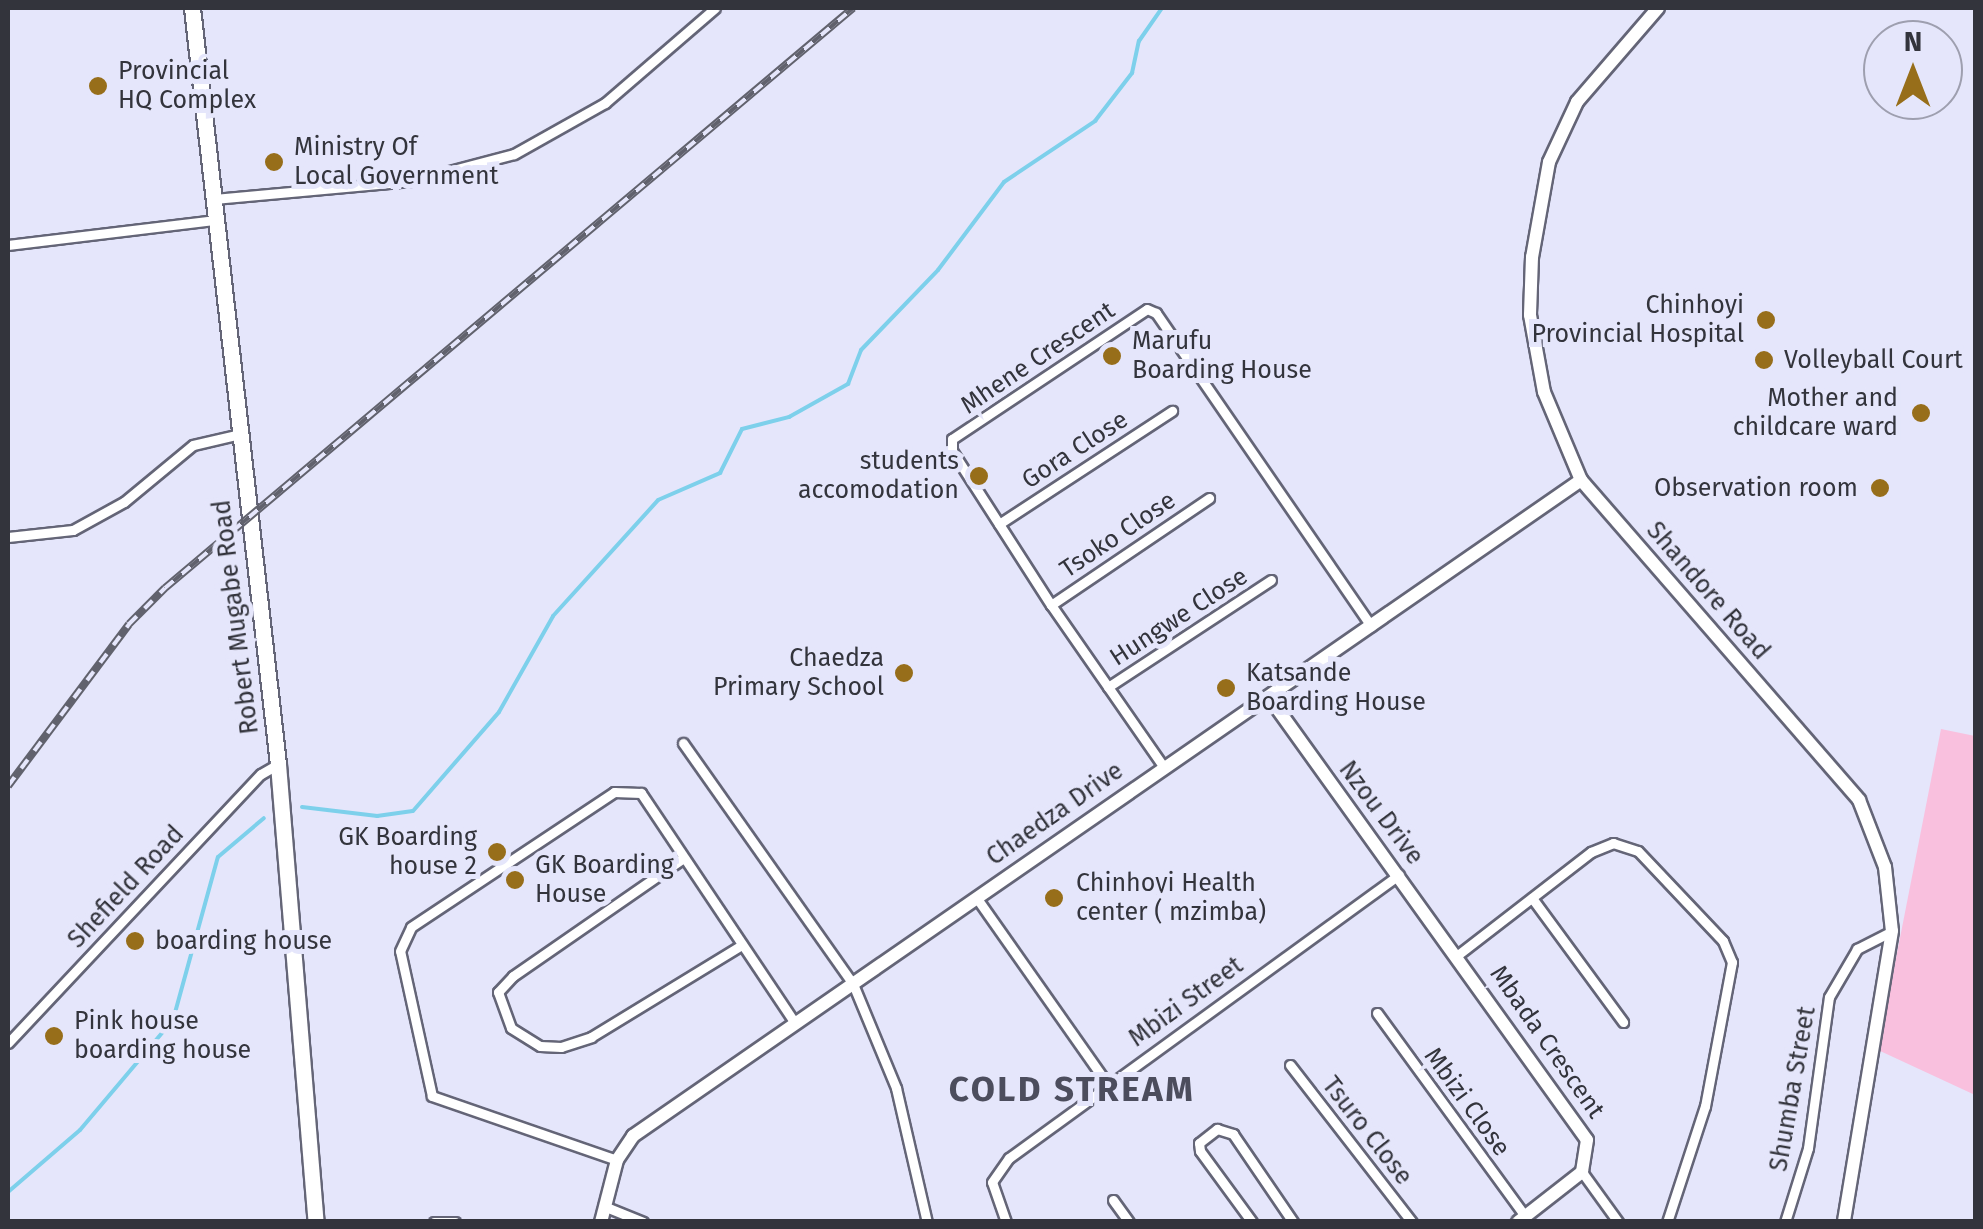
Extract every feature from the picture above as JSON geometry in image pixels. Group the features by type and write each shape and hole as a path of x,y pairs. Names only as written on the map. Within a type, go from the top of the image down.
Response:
{"main road":[{"name":"Robert Mugabe Road","path":"192,8 278,764 316,1222"}],"street":[{"path":"214,199 411,181 514,154 605,103 715,8"},
{"name":"Shandore Road","path":"1658,8 1577,102 1549,162 1532,257 1530,316 1544,392 1581,480 1858,800 1885,868 1892,931 1844,1222"},
{"path":"8,244 215,220"},
{"name":"Mhene Crescent","path":"1163,766 1051,606 952,451 952,438 1147,309 1156,313 1371,626"},
{"name":"Gora Close","path":"999,524 1172,410"},
{"path":"8,537 73,530 124,502 192,444 240,434"},
{"name":"Chaedza Drive","path":"601,1222 617,1160 633,1136 1581,480"},
{"name":"Tsoko Close","path":"1051,606 1209,498"},
{"name":"Hungwe Close","path":"1108,687 1271,580"},
{"name":"Nzou Drive","path":"1269,698 1460,954"},
{"path":"683,743 853,984 896,1088 927,1222"},
{"name":"Shefield Road","path":"8,1043 261,774 278,764"},
{"path":"617,1160 432,1096 400,951 412,927 614,792 641,792 794,1023"},
{"path":"1460,954 1590,852 1613,843 1638,851 1723,941 1732,962 1705,1106 1667,1222"},
{"path":"682,859 514,976 498,992 511,1028 540,1046 576,1042 742,945"},
{"name":"Mbizi Street","path":"1006,1222 992,1182 1009,1158 1399,875"},
{"path":"976,898 1108,1085"},
{"path":"1532,898 1623,1022"},
{"name":"Shumba Street","path":"1785,1222 1808,1148 1829,997 1856,950 1892,931"},
{"name":"Mbada Crescent","path":"1460,954 1587,1140 1585,1166"},
{"name":"Mbizi Close","path":"1377,1012 1522,1219"},
{"name":"Tsuro Close","path":"1290,1066 1412,1222"},
{"path":"1252,1222 1200,1151 1200,1143 1218,1128 1233,1134 1293,1222"},
{"path":"1522,1219 1585,1166 1618,1222"},
{"path":"1113,1200 1129,1222"},
{"path":"606,1207 643,1222"},
{"path":"434,1222 455,1222"}],"shaded area":[{"path":"1941,729 1975,736 1975,1095 1878,1050"}],"waterway":[{"path":"302,807 377,816 413,811 499,712 553,616 658,500 720,473 742,429 789,417 848,384 861,350 938,270 1004,182 1095,121 1132,73 1139,41 1162,8"},
{"path":"8,1192 80,1130 173,1020 218,857 264,818"}],"railway":[{"path":"8,786 129,624 165,588 853,8"}],"place":[{"name":"Provincial HQ Complex","path":"98,86"},
{"name":"Ministry Of Local Government","path":"274,162"},
{"name":"Chinhoyi Provincial Hospital","path":"1766,320"},
{"name":"Marufu Boarding House","path":"1112,356"},
{"name":"Volleyball Court","path":"1764,360"},
{"name":"Mother and childcare ward","path":"1921,413"},
{"name":"students accomodation","path":"979,476"},
{"name":"Observation room","path":"1880,488"},
{"name":"Chaedza Primary School","path":"904,673"},
{"name":"Katsande Boarding House","path":"1226,688"},
{"name":"GK Boarding house 2","path":"497,852"},
{"name":"GK Boarding House","path":"515,880"},
{"name":"Chinhoyi Health center ( mzimba)","path":"1054,898"},
{"name":"boarding house","path":"135,941"},
{"name":"Pink house boarding house","path":"54,1036"}],"district":[{"name":"COLD STREAM","path":"1072,1089"}]}
